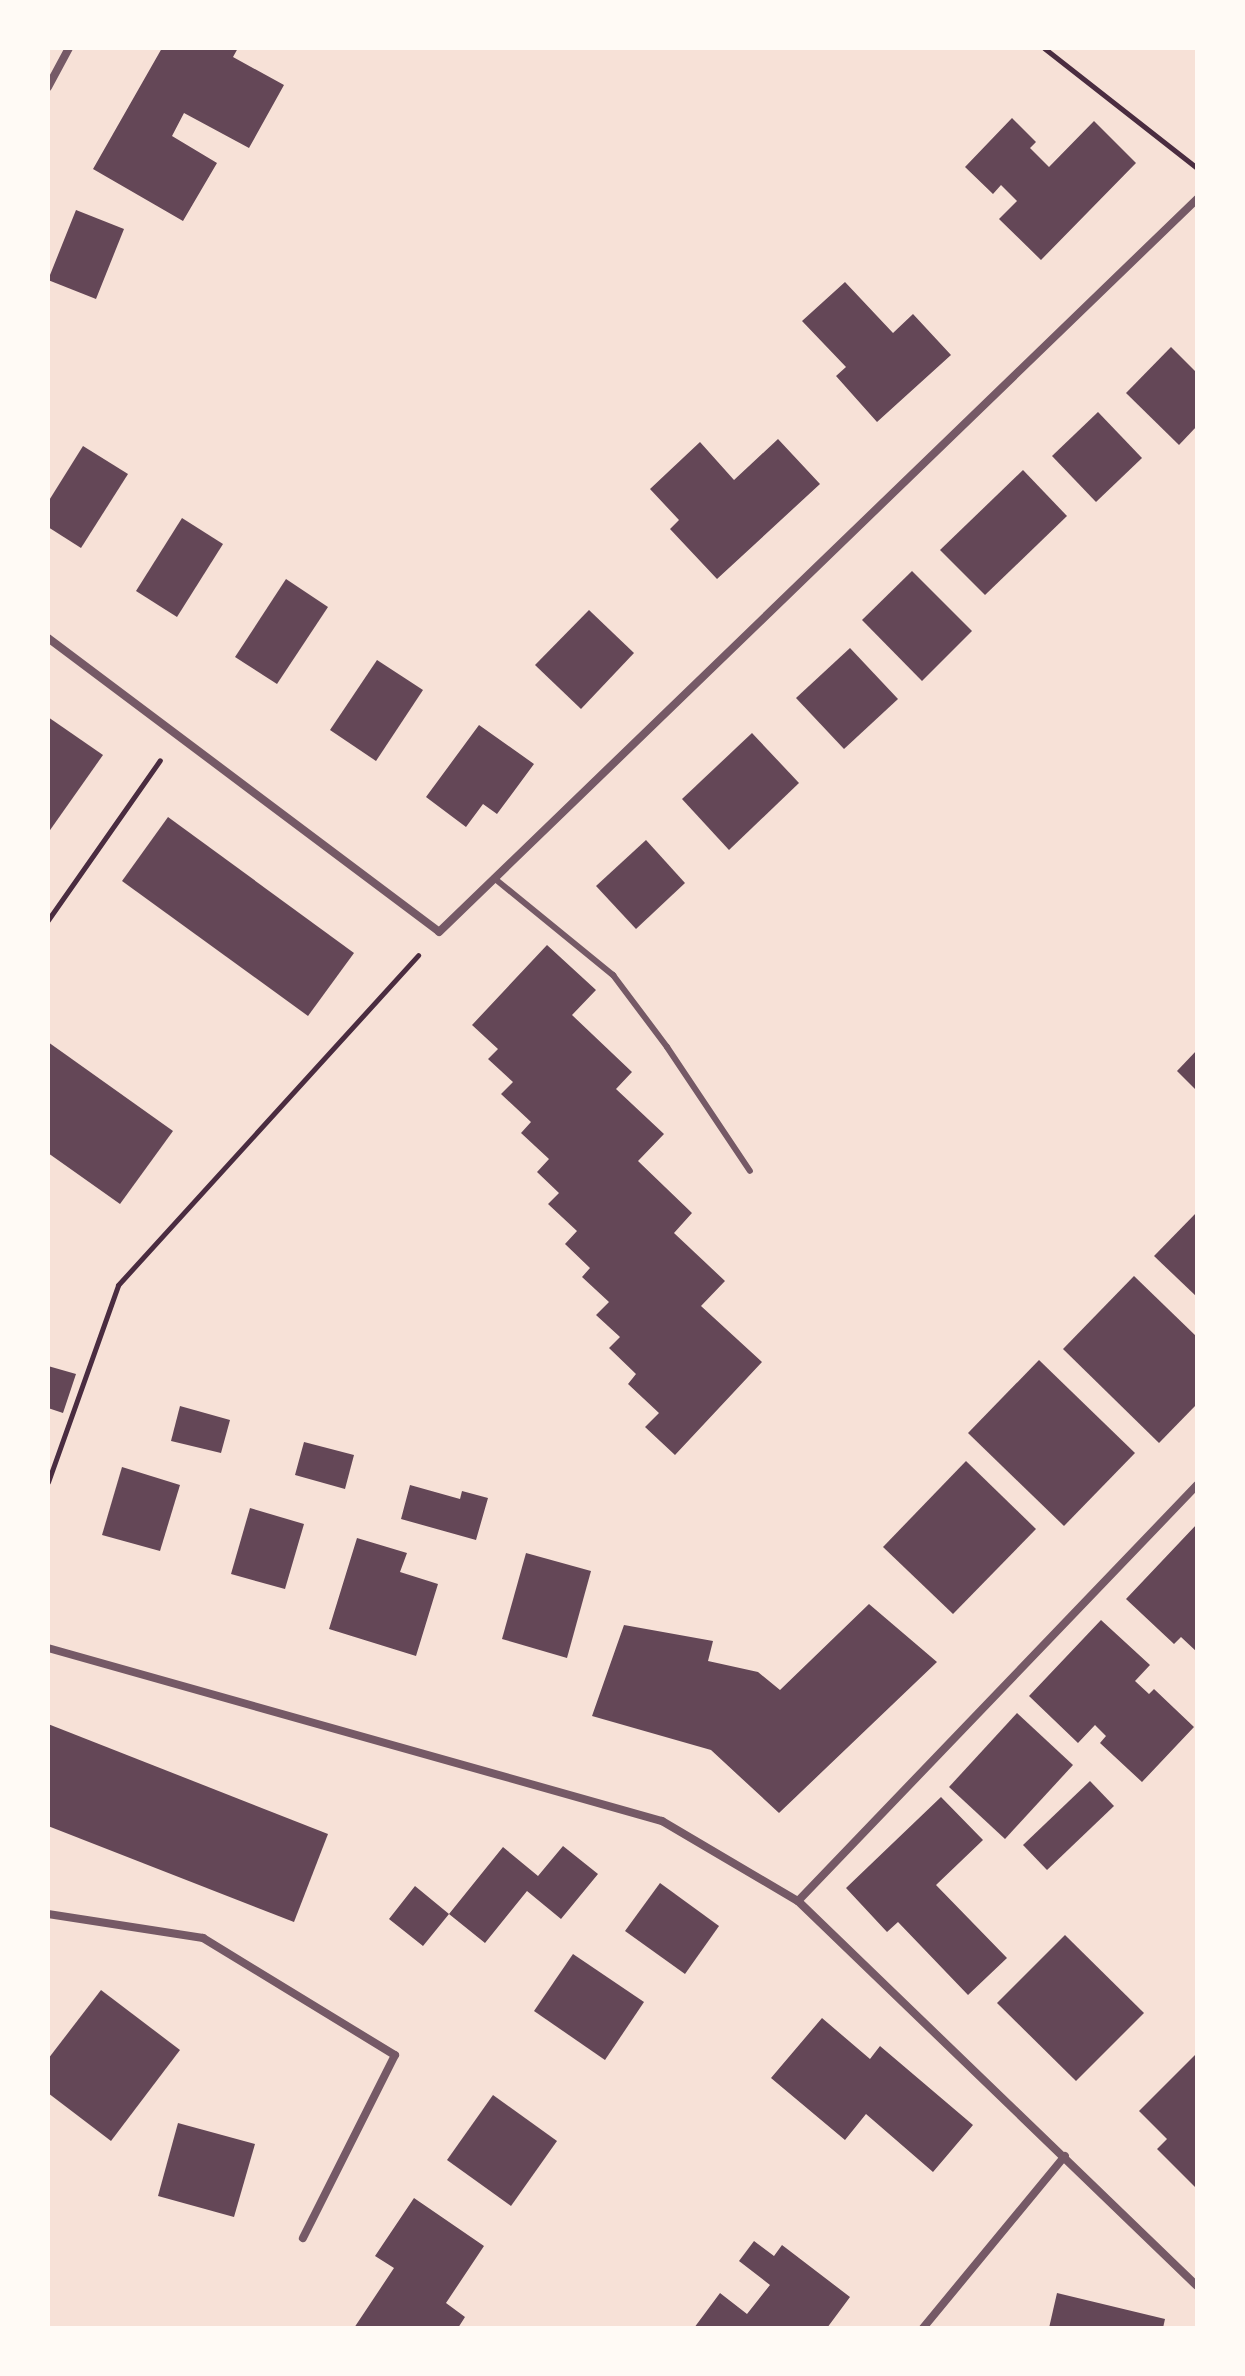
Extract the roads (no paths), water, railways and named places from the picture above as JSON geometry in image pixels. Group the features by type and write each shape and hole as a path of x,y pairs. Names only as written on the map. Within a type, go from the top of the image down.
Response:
{"street":[{"path":"48,87 69,48"},
{"path":"48,638 439,932 1197,199"},
{"path":"798,1901 1197,1485"},
{"path":"48,1648 662,1821 798,1901 1197,2286"},
{"path":"48,1914 203,1938 395,2055 303,2238"},
{"path":"923,2328 1065,2156"}],"lane":[{"path":"494,878 613,975 667,1047 750,1171"}]}
